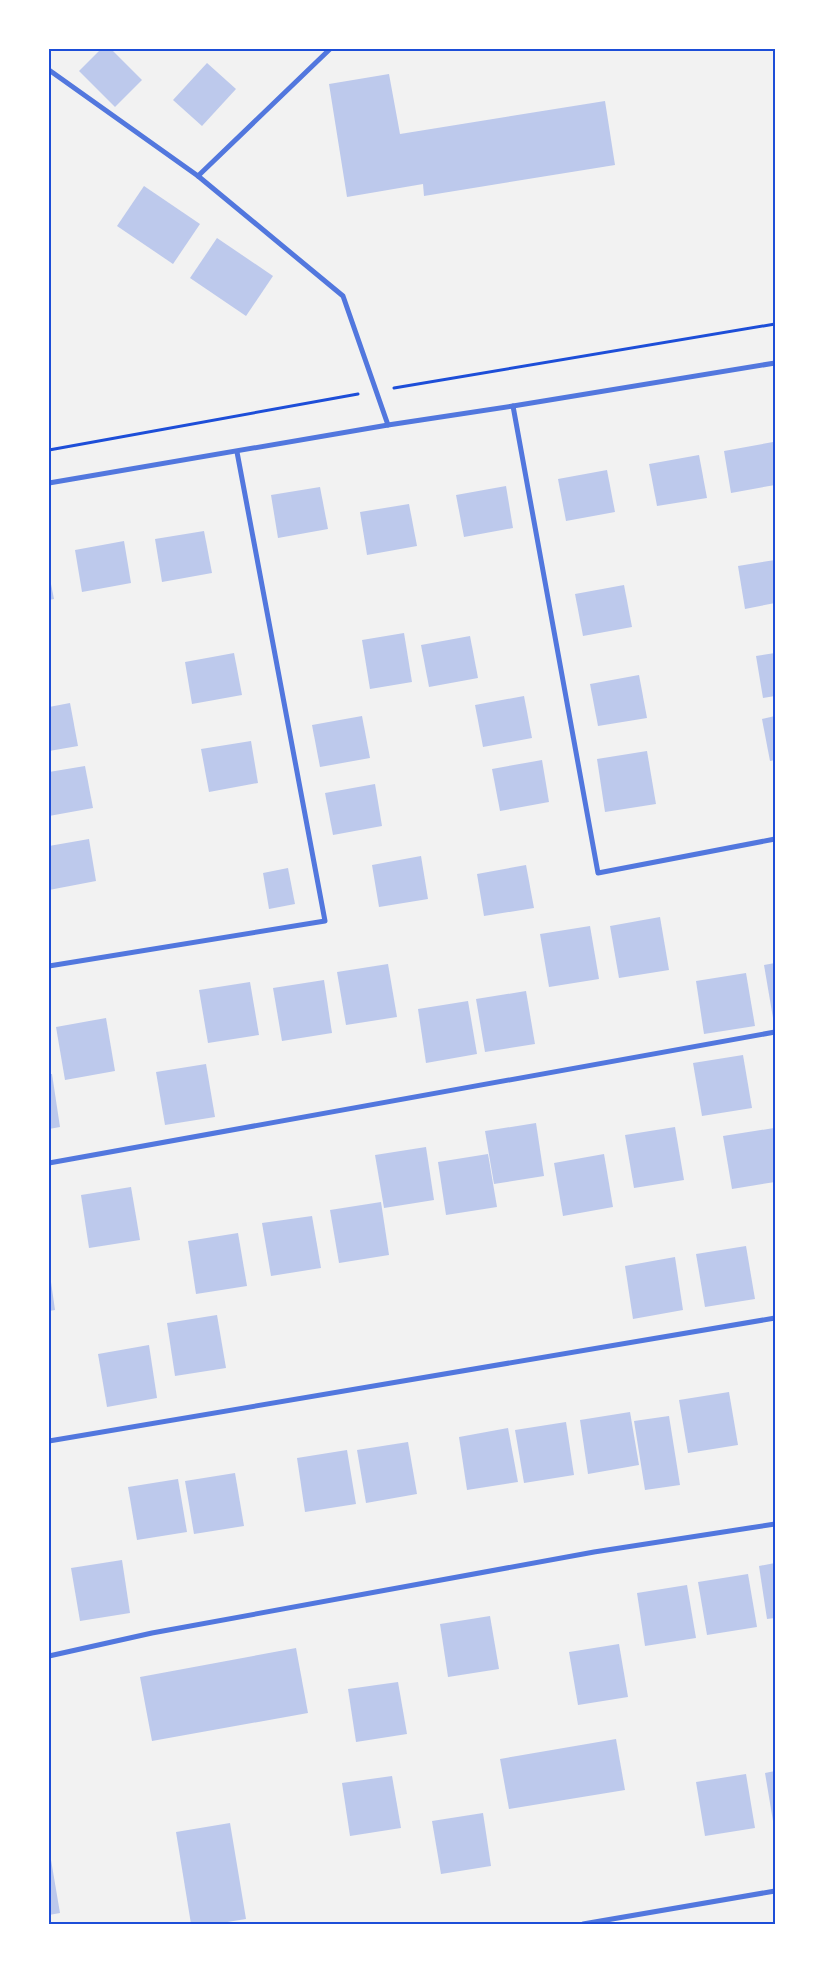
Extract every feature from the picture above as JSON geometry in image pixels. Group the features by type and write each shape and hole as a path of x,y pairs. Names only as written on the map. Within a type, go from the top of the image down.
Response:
{"street":[{"path":"198,176 330,49"},
{"path":"49,70 198,176 343,296 388,425"},
{"path":"49,483 388,425 775,363"},
{"path":"513,406 598,873 775,839"},
{"path":"49,966 326,921 237,452"},
{"path":"49,1163 775,1032"},
{"path":"49,1441 775,1318"},
{"path":"49,1656 152,1633 575,1556 775,1524"},
{"path":"583,1924 775,1891"}],"path":[{"path":"49,450 376,391 775,324"}],"building":[{"path":"101,49 111,49 142,80 115,107 79,71"},
{"path":"207,63 236,89 202,126 173,100"},
{"path":"389,74 400,134 605,101 615,165 424,196 423,184 347,197 329,84"},
{"path":"144,186 200,224 173,264 117,226"},
{"path":"217,238 273,276 246,316 190,278"},
{"path":"773,442 775,485 731,493 724,451"},
{"path":"699,455 707,498 657,506 649,464"},
{"path":"607,470 615,512 566,521 558,479"},
{"path":"506,486 513,528 464,537 456,495"},
{"path":"320,487 328,529 278,538 271,495"},
{"path":"409,504 417,546 367,555 360,512"},
{"path":"204,531 212,573 162,582 155,539"},
{"path":"124,541 131,583 82,592 75,550"},
{"path":"775,560 775,603 745,609 738,566"},
{"path":"49,574 54,599 49,600"},
{"path":"624,585 632,627 583,636 575,594"},
{"path":"404,633 412,682 370,689 362,640"},
{"path":"470,636 478,678 429,687 421,645"},
{"path":"234,653 242,695 192,704 185,662"},
{"path":"775,653 775,696 763,698 756,656"},
{"path":"639,675 647,718 598,726 590,684"},
{"path":"524,696 532,738 483,747 475,705"},
{"path":"70,703 78,746 49,751 49,707"},
{"path":"362,716 370,758 320,767 312,725"},
{"path":"775,716 775,760 770,761 762,719"},
{"path":"251,741 258,783 209,792 201,749"},
{"path":"647,751 656,804 605,812 597,759"},
{"path":"542,760 549,802 500,811 492,769"},
{"path":"85,766 93,808 49,816 49,772"},
{"path":"375,784 382,826 333,835 325,793"},
{"path":"89,839 96,881 49,890 49,846"},
{"path":"421,856 428,899 379,907 372,865"},
{"path":"526,865 534,908 484,916 477,874"},
{"path":"288,868 295,904 269,909 263,873"},
{"path":"660,917 669,970 619,978 610,926"},
{"path":"590,926 599,979 549,987 540,934"},
{"path":"775,963 775,1018 773,1018 764,965"},
{"path":"388,964 397,1017 346,1025 337,972"},
{"path":"746,973 755,1026 704,1034 696,981"},
{"path":"324,980 332,1033 282,1041 273,988"},
{"path":"250,982 259,1035 208,1043 199,990"},
{"path":"526,991 535,1044 485,1052 476,999"},
{"path":"468,1001 477,1054 426,1063 418,1009"},
{"path":"106,1018 115,1071 65,1080 56,1027"},
{"path":"743,1055 752,1108 702,1116 693,1063"},
{"path":"206,1064 215,1117 165,1125 156,1072"},
{"path":"49,1074 52,1074 60,1127 49,1129"},
{"path":"536,1123 544,1176 494,1184 485,1131"},
{"path":"675,1127 684,1180 634,1188 625,1135"},
{"path":"774,1128 775,1182 732,1189 723,1136"},
{"path":"426,1147 434,1200 384,1208 375,1155"},
{"path":"488,1154 497,1207 446,1215 438,1162"},
{"path":"604,1154 613,1207 563,1216 554,1163"},
{"path":"131,1187 140,1240 89,1248 81,1195"},
{"path":"381,1202 389,1255 339,1263 330,1210"},
{"path":"312,1216 321,1268 271,1276 262,1223"},
{"path":"238,1233 247,1286 196,1294 188,1241"},
{"path":"746,1246 755,1299 705,1307 696,1254"},
{"path":"675,1257 683,1310 633,1319 625,1266"},
{"path":"51,1282 55,1310 49,1311 49,1283"},
{"path":"217,1315 226,1368 175,1376 167,1323"},
{"path":"149,1345 157,1398 107,1407 98,1354"},
{"path":"729,1392 738,1445 688,1453 679,1400"},
{"path":"630,1412 639,1465 588,1474 580,1420"},
{"path":"669,1416 680,1485 645,1490 634,1421"},
{"path":"566,1422 574,1475 524,1483 515,1430"},
{"path":"508,1428 518,1482 467,1490 459,1437"},
{"path":"408,1442 417,1494 366,1503 357,1450"},
{"path":"347,1450 356,1504 305,1512 297,1458"},
{"path":"235,1473 244,1526 194,1534 185,1481"},
{"path":"178,1479 187,1532 137,1540 128,1487"},
{"path":"122,1560 130,1613 80,1621 71,1568"},
{"path":"775,1563 775,1618 767,1619 759,1566"},
{"path":"748,1574 757,1627 707,1635 698,1582"},
{"path":"687,1585 696,1638 645,1646 637,1593"},
{"path":"490,1616 499,1669 448,1677 440,1624"},
{"path":"619,1644 628,1697 578,1705 569,1652"},
{"path":"296,1648 308,1713 152,1741 140,1677"},
{"path":"398,1682 407,1734 356,1742 348,1689"},
{"path":"616,1739 625,1790 509,1809 500,1759"},
{"path":"775,1771 775,1827 774,1827 765,1773"},
{"path":"746,1774 755,1828 705,1836 696,1782"},
{"path":"392,1776 401,1828 350,1836 342,1783"},
{"path":"483,1813 491,1866 441,1874 432,1821"},
{"path":"230,1823 246,1919 215,1924 191,1924 176,1832"},
{"path":"49,1848 60,1913 49,1915"}]}
